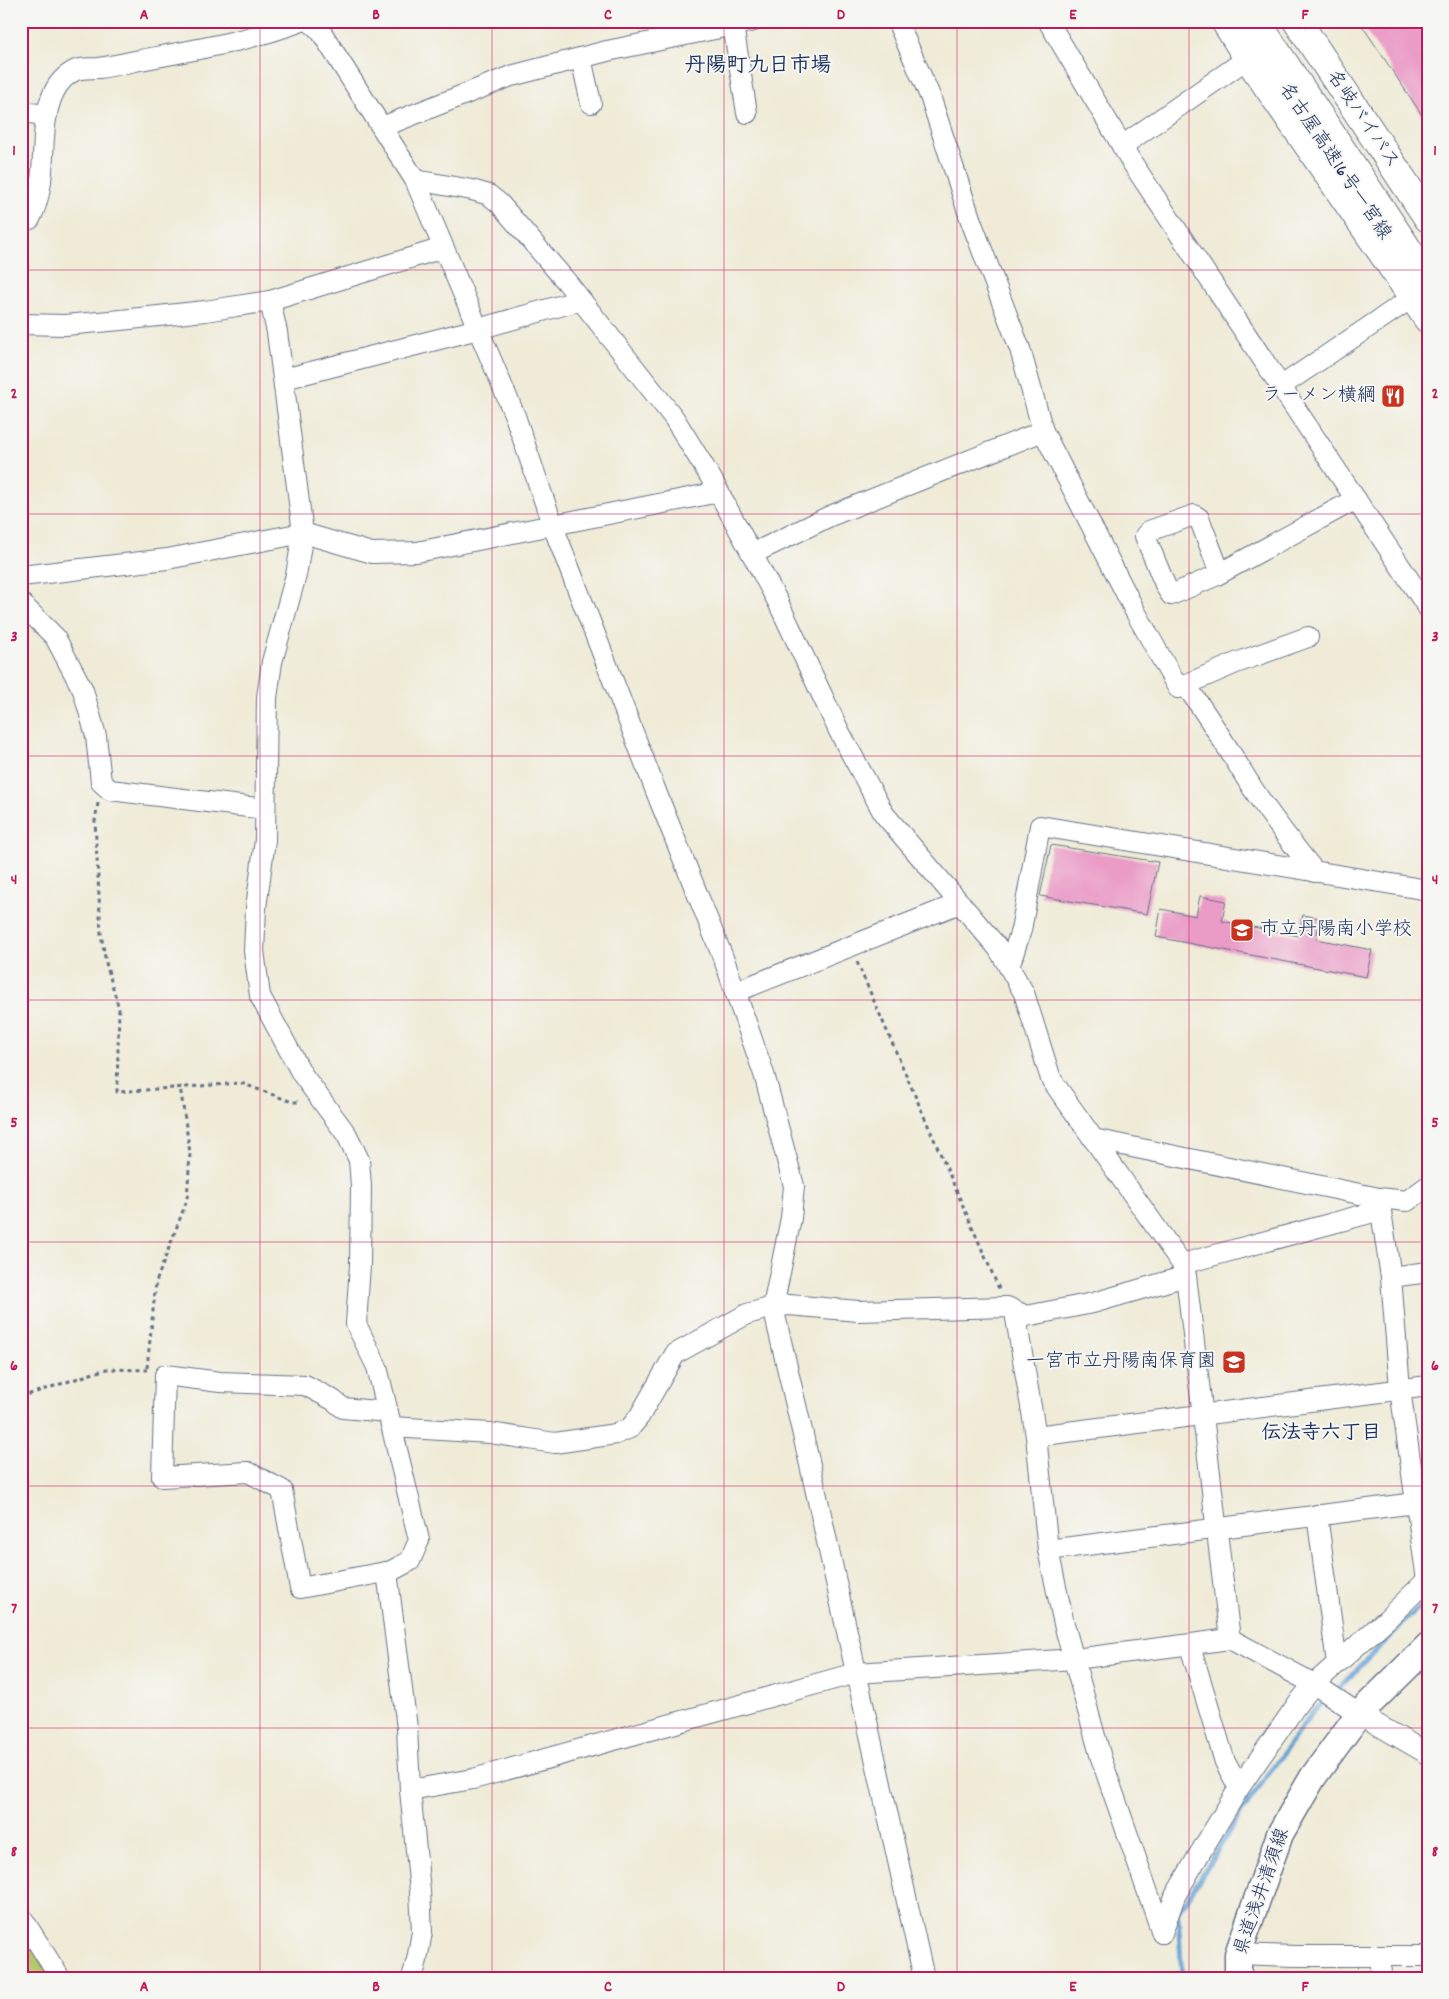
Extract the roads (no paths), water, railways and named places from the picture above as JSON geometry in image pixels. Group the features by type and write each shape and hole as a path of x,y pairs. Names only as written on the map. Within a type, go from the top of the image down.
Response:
{"highway":[{"path":"1225,21 1248,58 1423,285"},
{"name":"名古屋高速16号一宮線","path":"1241,21 1423,285"},
{"path":"1256,21 1423,285"},
{"name":"名古屋高速16号一宮線","path":"1274,21 1423,285"},
{"name":"名岐バイパス","path":"1302,23 1428,218"}],"main road":[{"name":"県道浅井清須線","path":"1238,1966 1280,1834 1313,1777 1359,1714 1428,1646"}],"street":[{"path":"21,220 30,220 37,206 42,182 47,115 53,94 62,79 78,70 223,44 276,31 302,21"},
{"path":"309,21 320,30 415,180 515,416 553,526 736,992 764,1074 794,1186 791,1218 773,1307 924,1978"},
{"path":"382,126 511,76 659,39 728,24 754,21"},
{"path":"897,21 930,96 971,221 1020,349 1043,431 1136,613 1178,688 1236,663 1308,637"},
{"path":"1048,21 1122,146 1428,608"},
{"path":"728,24 747,113"},
{"path":"581,58 591,103"},
{"path":"1122,146 1248,58"},
{"path":"21,112 47,115"},
{"path":"415,180 489,195 499,203 581,300 674,418 719,492 778,602 839,731 884,814 998,948 1024,992 1050,1079 1184,1270 1230,1640"},
{"path":"21,324 65,325 121,320 205,311 270,301 443,248"},
{"path":"1280,387 1423,285"},
{"path":"284,379 478,329 581,300"},
{"path":"270,301 278,332 303,533 296,575 272,662 267,698 265,840 256,908 254,951 260,996 302,1074 347,1135 359,1160 361,1186 360,1265 356,1324 377,1367 390,1420 419,1540 410,1561 387,1572 300,1588 282,1490 248,1472 162,1477 156,1372 220,1382 305,1385 333,1400 343,1408 390,1420 555,1443 616,1434 630,1428 655,1392 675,1354 747,1314 773,1307 809,1306 858,1311 1008,1307 1026,1316"},
{"path":"752,554 830,516 1043,431"},
{"path":"21,576 167,559 303,533 372,553 417,552 719,492"},
{"path":"1220,573 1356,499"},
{"path":"21,603 56,636 83,690 96,736 101,782 110,790 265,808"},
{"path":"1186,686 1207,714 1254,790 1315,872"},
{"path":"1009,967 1021,930 1040,826 1428,890"},
{"path":"736,992 960,903"},
{"path":"1093,1139 1380,1204"},
{"path":"1380,1204 1391,1277 1400,1390 1427,1579 1337,1663 1324,1690 1298,1703 1239,1788 1179,1889 1162,1933 1101,1758 1064,1624 1048,1550 1036,1436 1016,1318 1093,1303 1184,1270 1380,1204 1407,1201 1428,1187"},
{"path":"1391,1277 1428,1272"},
{"path":"1036,1436 1428,1386"},
{"path":"1048,1550 1415,1503"},
{"path":"1316,1515 1337,1663"},
{"path":"387,1572 407,1728 410,1790 420,1891 422,1932 412,1978"},
{"path":"410,1790 473,1779 856,1673 1075,1659 1230,1640 1324,1690 1359,1714 1428,1754"},
{"path":"1190,1646 1225,1762 1239,1788"},
{"path":"21,1916 60,1978"},
{"path":"1238,1966 1382,1956 1428,1956"},
{"path":"1380,1978 1382,1956"}],"waterway":[{"path":"1335,1692 1428,1598"},
{"path":"1182,1978 1178,1914 1244,1808 1312,1713 1328,1698"}],"place":[{"name":"ラーメン横綱","path":"1393,396"},
{"name":"市立丹陽南小学校","path":"1242,930"},
{"name":"一宮市立丹陽南保育園","path":"1234,1362"}],"district":[{"name":"丹陽町九日市場","path":"758,67"},
{"name":"伝法寺六丁目","path":"1321,1434"}]}
